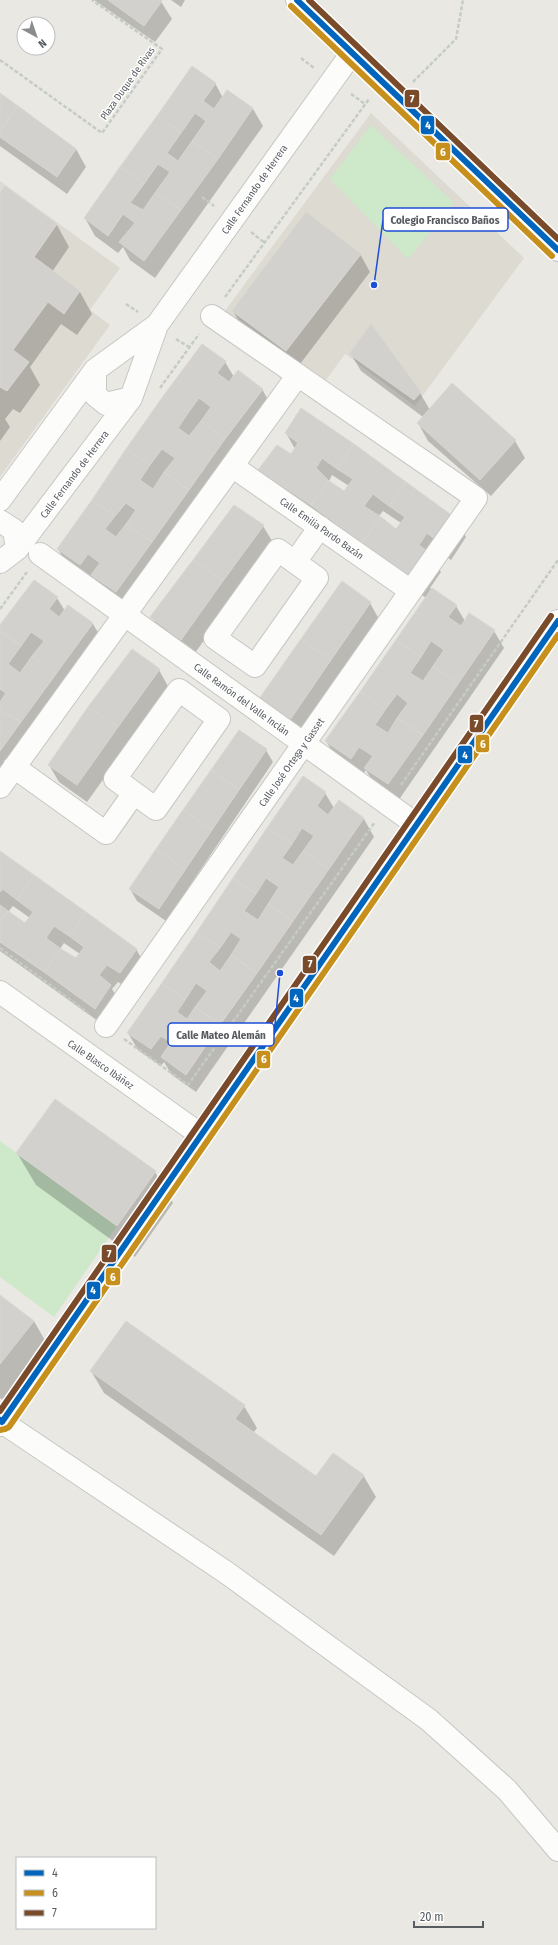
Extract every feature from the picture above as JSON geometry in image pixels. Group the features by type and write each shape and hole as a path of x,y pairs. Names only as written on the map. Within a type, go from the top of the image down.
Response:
{"street":[{"path":"296,0 558,250"},
{"name":"Calle Fernando de Herrera","path":"8,556 131,398 157,325 352,53"},
{"path":"0,787 298,376 212,316"},
{"name":"Calle Fernando de Herrera","path":"0,500 95,370 157,325"},
{"path":"95,370 95,395 106,404 131,398"},
{"name":"Calle José Ortega y Gasset","path":"106,1026 476,498 298,376"},
{"name":"Calle Emilia Pardo Bazán","path":"232,466 411,591"},
{"name":"Calle Fernando de Herrera","path":"0,521 14,530 8,556"},
{"path":"295,562 320,527"},
{"path":"278,550 317,578 254,666 234,651 215,638 278,550"},
{"name":"Calle Ramón del Valle Inclán","path":"40,554 417,825"},
{"path":"558,621 1,1422 228,1573 429,1720 506,1790 558,1850"},
{"path":"197,703 234,651"},
{"path":"179,690 219,719 156,809 134,793 115,779 179,690"},
{"path":"14,767 106,833 134,793"},
{"name":"Calle Blasco Ibáñez","path":"0,992 201,1135"}],"path":[{"name":"Plaza Duque de Rivas","path":"0,60 102,133 162,49 92,0"},
{"path":"398,96 456,39 463,0"},
{"path":"157,393 370,97"},
{"path":"0,609 40,554"},
{"path":"0,948 188,1085 558,560"}],"shaded area":[{"path":"371,113 524,258 415,406 345,354 323,384 224,312"},
{"path":"0,181 120,268 90,310 110,325 0,477"}],"green space":[{"path":"371,125 454,203 408,259 330,179"},
{"path":"0,1141 117,1226 54,1317 0,1277"}],"building":[{"path":"108,0 161,0 162,1 144,26"},
{"path":"192,66 216,83 203,101 214,109 227,90 253,108 218,159 192,141 206,121 195,113 181,133 157,116"},
{"path":"0,93 18,106 0,131"},
{"path":"18,106 76,149 57,177 0,137 0,131"},
{"path":"157,116 181,133 167,153 178,161 192,141 218,159 181,210 155,193 170,172 158,164 144,184 120,167"},
{"path":"120,167 144,184 130,203 143,210 155,193 181,210 144,261 119,242 135,223 123,214 108,236 84,218"},
{"path":"5,186 57,224 34,257 80,291 64,314 48,302 13,350 29,362 7,391 0,387 0,193"},
{"path":"306,212 361,254 286,351 232,311"},
{"path":"371,324 421,392 414,400 349,354"},
{"path":"202,344 226,361 217,373 229,382 238,370 263,389 225,439 201,421 211,407 199,398 188,413 164,395"},
{"path":"452,383 516,440 480,480 417,423"},
{"path":"164,395 188,413 178,428 189,436 201,421 225,439 189,490 164,472 175,458 162,449 150,465 126,449"},
{"path":"301,408 354,444 337,469 322,458 316,468 329,481 311,505 258,470 277,445 291,454 298,443 285,433"},
{"path":"354,444 406,482 389,506 373,494 364,506 381,517 362,543 311,505 329,481 344,491 353,479 337,469"},
{"path":"126,449 150,465 140,480 153,489 164,472 189,490 152,542 126,524 136,510 126,503 115,516 92,500"},
{"path":"406,482 457,519 440,543 427,533 419,545 431,554 414,580 362,543 381,517 396,529 405,517 389,506"},
{"path":"92,500 115,516 105,529 116,537 126,524 152,542 116,592 91,575 100,563 88,554 80,565 57,549"},
{"path":"234,505 264,525 223,581 193,560"},
{"path":"193,560 223,581 181,640 150,617"},
{"path":"34,580 58,597 49,609 59,617 68,605 93,623 56,674 32,656 44,641 31,632 21,646 0,631 0,625"},
{"path":"342,581 371,602 331,660 301,639"},
{"path":"432,588 457,605 448,617 461,626 469,613 495,630 458,684 433,666 444,650 431,641 421,657 396,640"},
{"path":"0,631 21,646 8,664 20,673 32,656 56,674 21,722 0,710 0,702 6,693 0,689"},
{"path":"301,639 331,660 290,720 259,699"},
{"path":"396,640 421,657 410,673 423,681 433,666 458,684 423,735 397,718 408,703 397,694 385,710 360,692"},
{"path":"132,649 160,669 118,727 88,707"},
{"path":"360,692 385,710 375,725 388,733 397,718 423,735 388,784 364,768 373,756 359,747 351,759 325,741"},
{"path":"88,707 118,727 77,785 48,765"},
{"path":"0,710 21,722 0,751"},
{"path":"239,730 267,749 239,790 211,770"},
{"path":"211,770 239,790 212,830 183,810"},
{"path":"303,776 326,792 317,806 328,815 339,800 364,818 329,869 303,851 314,836 302,828 292,844 267,828"},
{"path":"183,810 212,830 185,870 156,849"},
{"path":"267,828 292,844 282,858 293,865 303,851 329,869 293,921 268,904 279,887 266,878 256,894 233,878"},
{"path":"156,849 185,870 159,909 129,889"},
{"path":"0,851 34,875 17,900 3,889 0,892"},
{"path":"34,875 86,912 69,936 54,926 46,938 61,949 44,972 0,942 0,922 8,911 25,923 33,912 17,900"},
{"path":"233,878 256,894 244,911 258,920 268,904 293,921 257,973 231,955 241,939 231,932 220,948 197,932"},
{"path":"0,905 8,911 0,922"},
{"path":"86,912 137,949 120,973 107,965 99,975 111,985 95,1009 44,972 61,949 76,958 84,947 69,936"},
{"path":"197,932 220,948 209,962 220,971 231,955 257,973 220,1025 195,1007 207,991 196,983 185,1000 162,983"},
{"path":"162,983 185,1000 177,1012 187,1019 195,1007 220,1025 186,1075 161,1057 171,1042 161,1036 151,1049 127,1033"},
{"path":"55,1099 156,1171 117,1226 16,1153"},
{"path":"0,1295 34,1321 0,1364"},
{"path":"126,1321 245,1405 235,1419 316,1476 333,1453 364,1475 321,1535 90,1371"}],"transit line":[{"name":"4","path":"297,0 558,250"},
{"name":"7","path":"309,0 558,239"},
{"name":"6","path":"291,6 552,256"},
{"name":"7","path":"0,1411 551,616"},
{"name":"4","path":"0,1420 2,1422 558,621"},
{"name":"6","path":"0,1430 9,1427 558,635"}],"place":[{"name":"Colegio Francisco Baños","path":"374,285"},
{"name":"Calle Mateo Alemán","path":"280,973"}]}
